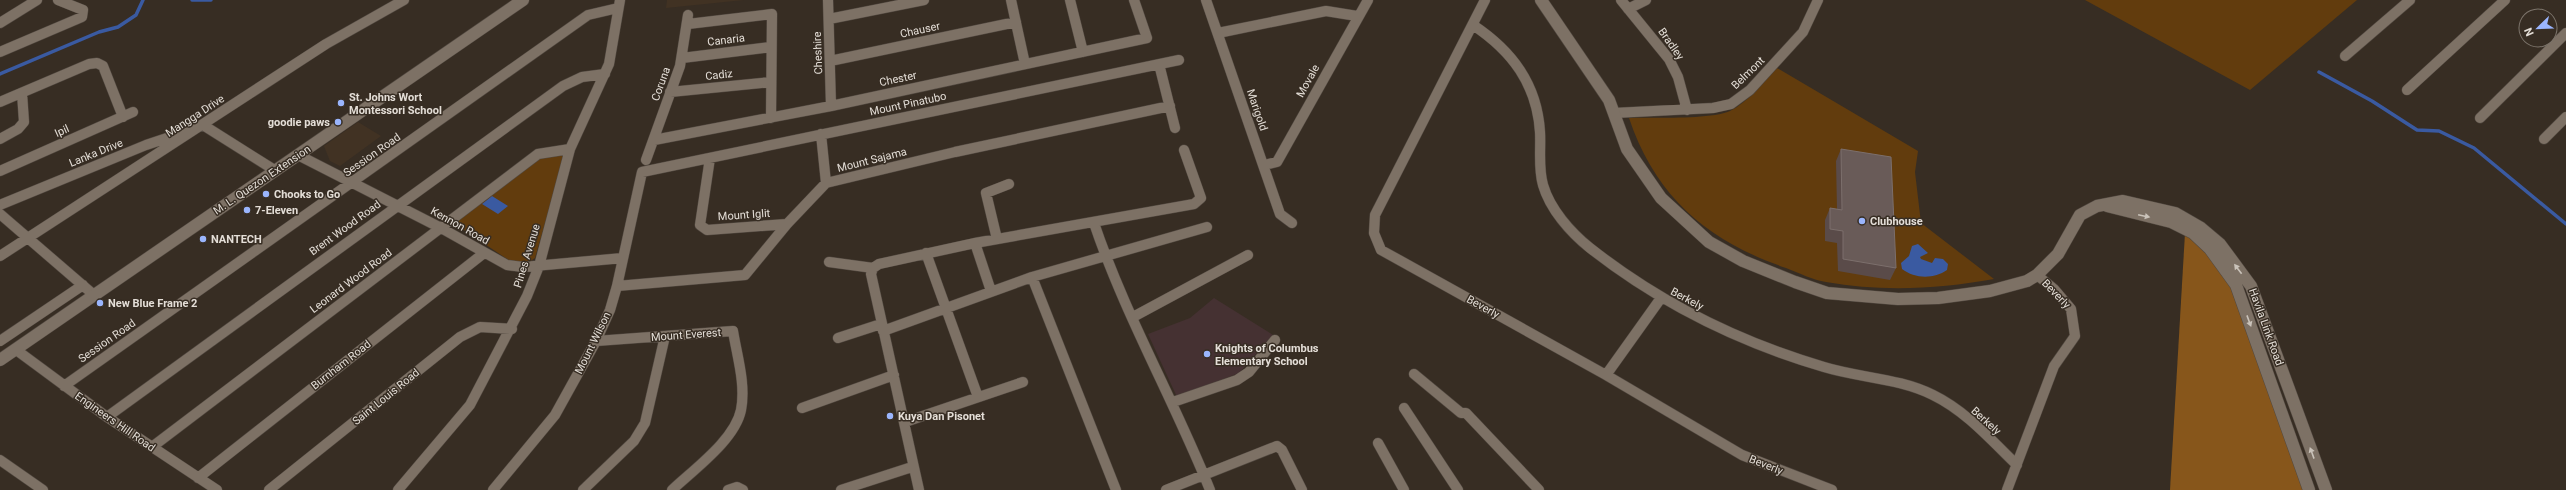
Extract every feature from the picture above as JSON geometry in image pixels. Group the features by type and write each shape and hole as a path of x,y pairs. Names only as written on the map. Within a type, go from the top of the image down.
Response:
{"street":[{"path":"0,23 36,0"},
{"path":"0,52 82,17 83,10 58,0"},
{"name":"Mangga Drive","path":"0,256 203,126 326,44 404,0"},
{"name":"M. L. Quezon Extension","path":"0,360 522,0"},
{"name":"Cheshire","path":"828,0 831,106"},
{"path":"829,19 924,0"},
{"path":"1010,0 1025,64"},
{"path":"1070,0 1083,52"},
{"name":"Chester","path":"654,140 831,106 1147,38 1134,0"},
{"name":"Marigold","path":"1206,0 1280,214 1292,223"},
{"name":"Movale","path":"1264,165 1278,162 1357,16 1368,0"},
{"name":"Beverly","path":"1485,0 1375,215 1374,233 1381,250 1606,375 1742,455 1832,490"},
{"path":"1540,0 1592,72 1614,113 1627,150 1642,174 1675,212 1708,242 1765,271 1827,293 1898,299 1938,298 1990,292 2027,281 2037,275"},
{"name":"Bradley","path":"1621,0 1670,59 1678,77 1687,110"},
{"path":"1628,9 1646,0"},
{"name":"Belmont","path":"1614,113 1687,110 1713,108 1731,104 1750,90 1804,32 1818,0"},
{"path":"2345,56 2410,0"},
{"path":"2406,90 2505,0"},
{"name":"Pines Avenue","path":"398,490 470,405 512,329 539,266 570,149 609,64 619,4"},
{"name":"Session Road","path":"64,386 588,15 619,4"},
{"path":"1218,33 1326,11 1357,16"},
{"name":"Coruna","path":"646,160 682,58 688,19 772,14 772,47"},
{"name":"Chauser","path":"830,61 1016,22"},
{"name":"Berkely","path":"1473,25 1506,48 1521,66 1534,97 1538,112 1543,183 1552,206 1587,246 1661,298 1721,330 1775,351 1827,368 1901,383 1946,402 2017,465"},
{"path":"2480,118 2566,33"},
{"path":"771,118 772,47"},
{"name":"Canaria","path":"682,58 772,47"},
{"name":"Mount Pinatubo","path":"642,172 1179,60"},
{"path":"0,102 89,64 97,63 103,66 123,117"},
{"path":"1159,64 1175,128"},
{"name":"Brent Wood Road","path":"107,417 396,205 563,86 582,77 605,74"},
{"name":"Cadiz","path":"670,92 771,82"},
{"path":"0,139 18,129 24,122 22,93"},
{"name":"Mount Sajama","path":"617,286 745,275 787,224 826,183 962,151 1170,106"},
{"name":"Ipil","path":"0,171 133,112"},
{"path":"2544,140 2566,117"},
{"path":"203,126 276,171"},
{"name":"Lanka Drive","path":"0,205 146,145 203,126"},
{"path":"821,134 826,183"},
{"name":"Leonard Wood Road","path":"152,447 538,154 546,151 570,149"},
{"path":"919,490 912,467 905,422 871,274 873,268 879,264 975,243 1194,204 1201,200 1184,150"},
{"name":"Kennon Road","path":"298,155 441,228 484,253 514,267 623,258"},
{"name":"Mount Iglit","path":"710,158 700,225 702,228 707,230 787,224"},
{"name":"Mount Wilson","path":"493,490 555,415 596,341 610,310 617,286 642,172"},
{"path":"997,239 986,193 1009,184"},
{"name":"Havila Link Road","path":"2107,206 2122,201 2175,213 2201,228 2220,244 2251,286 2326,490"},
{"name":"Havila Link Road","path":"2037,275 2058,254 2080,215 2097,206 2107,206 2171,222 2193,233 2210,249 2236,285 2309,490"},
{"path":"0,214 94,295"},
{"path":"1094,223 1104,256 1173,402 1205,475 1210,490"},
{"path":"838,338 882,327 946,307 1032,277 1207,227"},
{"path":"975,243 991,291"},
{"name":"Burnham Road","path":"198,478 484,253"},
{"path":"926,253 978,397"},
{"path":"1133,317 1248,255"},
{"path":"829,262 873,268"},
{"name":"Beverly","path":"2007,490 2054,366 2075,336 2071,310 2054,289 2037,275"},
{"path":"1032,277 1116,490"},
{"path":"0,341 83,285"},
{"path":"1606,375 1661,298"},
{"name":"Saint Louis Road","path":"269,490 460,337 480,327 512,329"},
{"name":"Mount Everest","path":"596,341 733,332 741,383 741,405 738,421 672,490"},
{"path":"584,490 634,441 645,423 665,336"},
{"path":"1173,402 1237,380 1249,372 1275,340"},
{"name":"Engineers Hill Road","path":"15,350 107,417 217,490"},
{"path":"1414,374 1461,412 1466,413 1491,437 1539,490"},
{"path":"802,408 894,375"},
{"path":"905,422 1023,382"},
{"path":"1404,408 1458,490"},
{"path":"1378,443 1404,490"},
{"path":"1166,490 1279,446 1302,490"},
{"path":"0,460 43,490"},
{"path":"841,490 912,467"},
{"path":"729,489 737,486 743,490"}],"shaded area":[{"path":"667,0 744,0 666,8"},
{"path":"2085,0 2357,0 2250,90"},
{"path":"1777,68 1918,151 1915,172 1921,223 1994,279 1952,285 1910,288 1868,287 1821,281 1758,257 1732,244 1709,230 1688,213 1670,193 1654,171 1640,146 1629,118 1681,118 1709,116 1730,111 1743,103"},
{"path":"358,122 381,136 340,166 330,161 324,146"},
{"path":"565,155 535,258 529,262 513,263 452,222 541,156"},
{"path":"2185,233 2207,250 2234,288 2303,490 2170,490"},
{"name":"Knights of Columbus Elementary School","path":"1214,298 1273,335 1239,373 1177,397 1148,334 1190,318"}],"water":[{"path":"492,196 508,206 498,214 482,204"},
{"path":"1918,244 1928,253 1920,257 1921,259 1932,263 1935,258 1943,259 1948,264 1947,270 1936,275 1924,277 1913,275 1902,269 1901,263 1909,256 1912,246"}],"building":[{"name":"Clubhouse","path":"1841,149 1891,157 1896,268 1843,259 1843,231 1830,229 1830,208 1842,210"}],"waterway":[{"path":"0,74 99,32 118,27 136,15 143,0"},
{"path":"192,0 211,0"},
{"path":"2319,72 2372,101 2417,130 2439,131 2474,148 2566,224"}],"place":[{"name":"St. Johns Wort Montessori School","path":"341,103"},
{"name":"goodie paws","path":"338,122"},
{"name":"Chooks to Go","path":"266,194"},
{"name":"7-Eleven","path":"247,210"},
{"name":"Clubhouse","path":"1862,221"},
{"name":"NANTECH","path":"203,239"},
{"name":"New Blue Frame 2","path":"100,303"},
{"name":"Knights of Columbus Elementary School","path":"1207,354"},
{"name":"Kuya Dan Pisonet","path":"890,416"}]}
